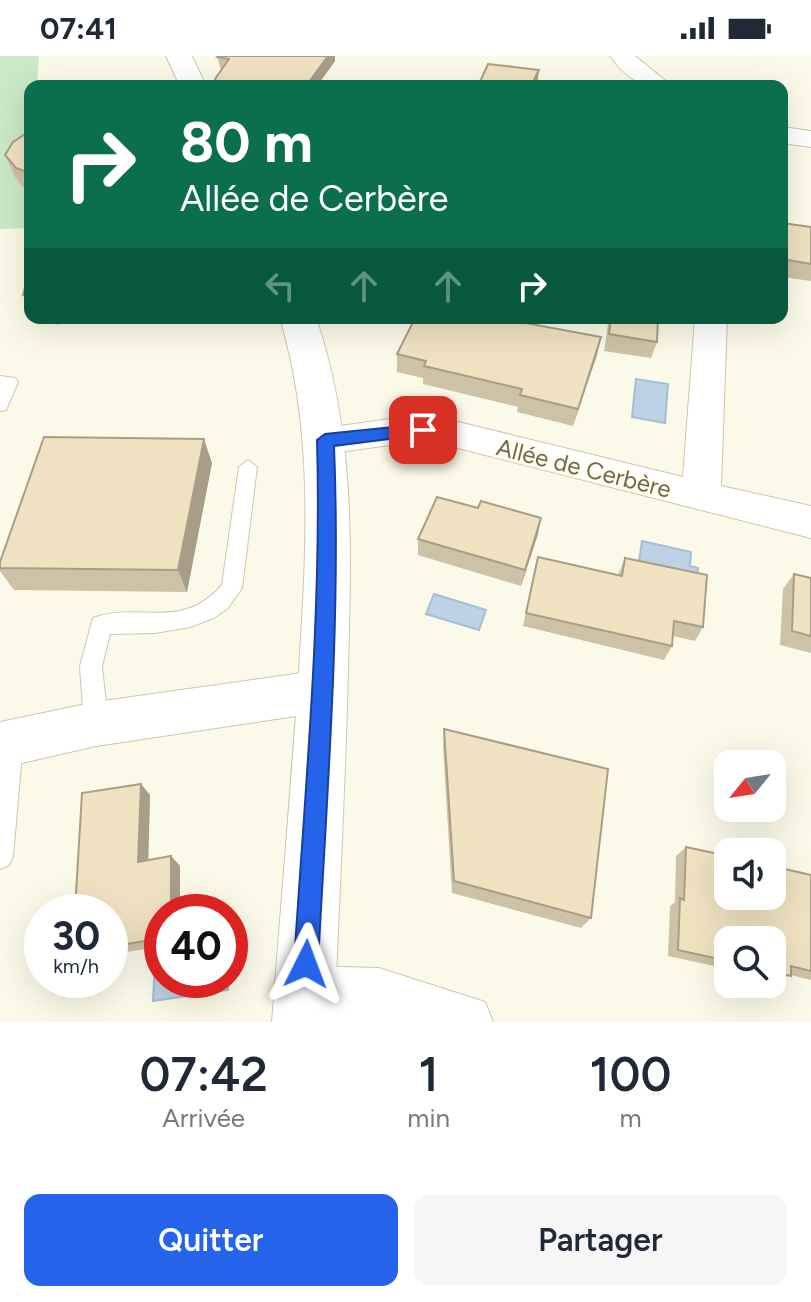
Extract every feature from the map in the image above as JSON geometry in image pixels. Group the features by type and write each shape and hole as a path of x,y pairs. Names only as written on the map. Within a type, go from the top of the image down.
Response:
{"street":[{"path":"179,56 190,80"},
{"path":"622,56 651,80"},
{"path":"788,136 811,139"},
{"path":"300,324 321,391 328,524 323,691 303,1008 379,996 465,1022"},
{"name":"Allée de Cerbère","path":"701,497 711,324"},
{"name":"Allée de Cerbère","path":"325,440 397,431 442,431 811,522"},
{"path":"5,744 96,724 323,691"}],"lane":[{"path":"0,382 9,382 0,405"},
{"path":"96,724 91,666 101,625 197,617 225,599 232,588 248,467"},
{"path":"0,856 5,744"}],"green space":[{"path":"0,56 39,56 37,80 24,80 24,228 0,229"}],"water":[{"path":"636,379 668,384 665,423 632,417"},
{"path":"642,541 691,552 690,566 698,568 697,581 639,561"},
{"path":"434,594 486,610 479,630 426,614"}],"building":[{"path":"328,56 310,80 216,80 229,59 217,57"},
{"path":"488,64 539,70 534,80 481,80"},
{"path":"24,135 24,171 16,168 5,155 13,142"},
{"path":"788,224 811,227 811,264 788,260"},
{"path":"412,324 531,324 601,337 578,409 520,395 522,389 424,366 426,361 397,354"},
{"path":"610,324 658,324 657,342 609,334"},
{"path":"44,437 204,439 178,570 0,568"},
{"path":"437,497 478,508 481,501 541,518 525,570 418,539"},
{"path":"538,557 622,576 625,558 707,575 703,627 674,621 672,646 526,613"},
{"path":"794,574 811,578 811,636 792,631"},
{"path":"444,729 608,769 591,918 454,881"},
{"path":"141,784 138,862 171,856 171,894 144,894 144,941 128,944 128,894 76,894 82,793"},
{"path":"686,847 714,853 714,910 786,910 786,869 811,875 811,971 791,966 791,976 786,975 786,926 714,926 714,958 678,950 680,898 684,900"}],"route":[{"path":"306,964 326,618 328,524 325,440 423,430"}]}
